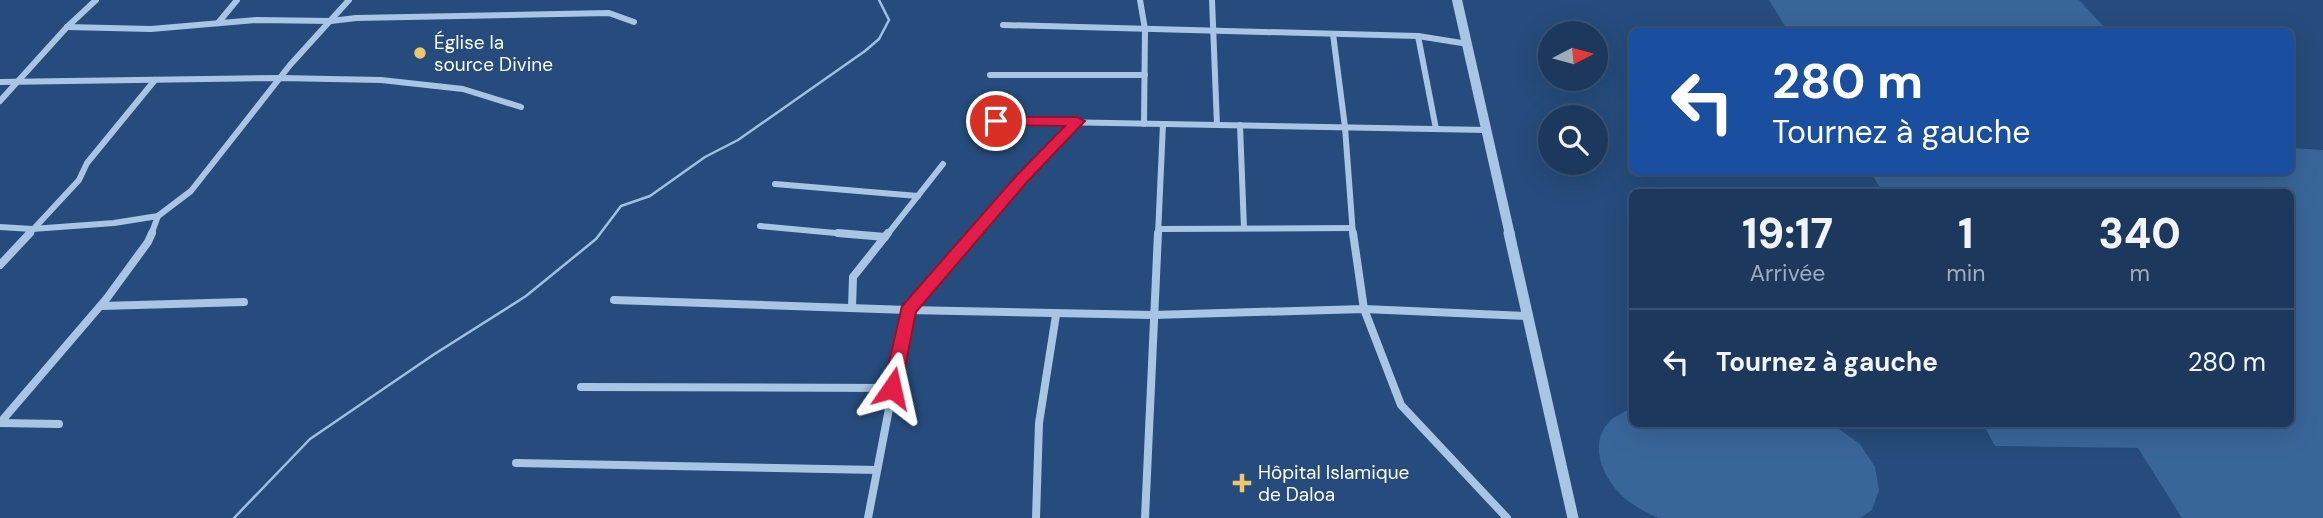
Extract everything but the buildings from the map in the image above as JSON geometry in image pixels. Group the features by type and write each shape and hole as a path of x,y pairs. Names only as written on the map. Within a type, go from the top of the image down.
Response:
{"street":[{"path":"0,101 67,27 96,0"},
{"path":"218,23 237,0"},
{"path":"0,227 32,229 124,222 158,216 191,191 280,78 349,0"},
{"path":"1140,0 1145,29 1144,124"},
{"path":"1212,0 1217,125"},
{"path":"1457,0 1573,518"},
{"path":"67,27 152,29 257,20 331,21 356,18 609,13 634,22"},
{"path":"1003,25 1418,36 1468,44"},
{"path":"1333,34 1345,127 1352,228 1364,309 1401,405 1507,518"},
{"path":"1418,36 1436,129"},
{"path":"990,75 1144,75"},
{"path":"0,82 280,78 381,80 463,89 521,107"},
{"path":"0,265 79,180 87,163 155,80"},
{"path":"996,121 1487,130"},
{"path":"868,518 908,310 1022,179 1077,121"},
{"path":"1145,518 1163,124"},
{"path":"1240,125 1244,228"},
{"path":"852,308 853,277 943,164"},
{"path":"775,184 918,196"},
{"path":"0,423 101,306 148,242 158,216"},
{"path":"760,226 885,237"},
{"path":"1160,229 1352,228"},
{"path":"614,300 1056,315 1364,309 1528,316"},
{"path":"101,306 244,302"},
{"path":"1036,518 1039,423 1056,315"},
{"path":"581,387 892,388"},
{"path":"0,423 60,424"},
{"path":"516,463 877,470"}],"shaded area":[{"path":"1769,0 2079,0 2105,28 1786,28"},
{"path":"2294,148 2323,150 2323,518 2182,518 2138,448 1995,446 1985,427 2294,427 2294,189 1881,189 1872,175 2294,175"},
{"path":"1629,409 1629,427 1836,427 1860,444 1875,467 1879,490 1872,510 1860,518 1658,518 1624,498 1602,467 1599,443 1602,431 1612,419"}],"waterway":[{"path":"234,518 310,439 433,355 526,296 596,239 621,206 650,196 705,157 738,140 865,51 879,39 889,20 879,0"}],"place":[{"name":"Église la source Divine","path":"420,53"},
{"name":"Hôpital Islamique de Daloa","path":"1242,483"}],"route":[{"path":"892,388 908,310 1022,179 1077,121 996,121"}]}
